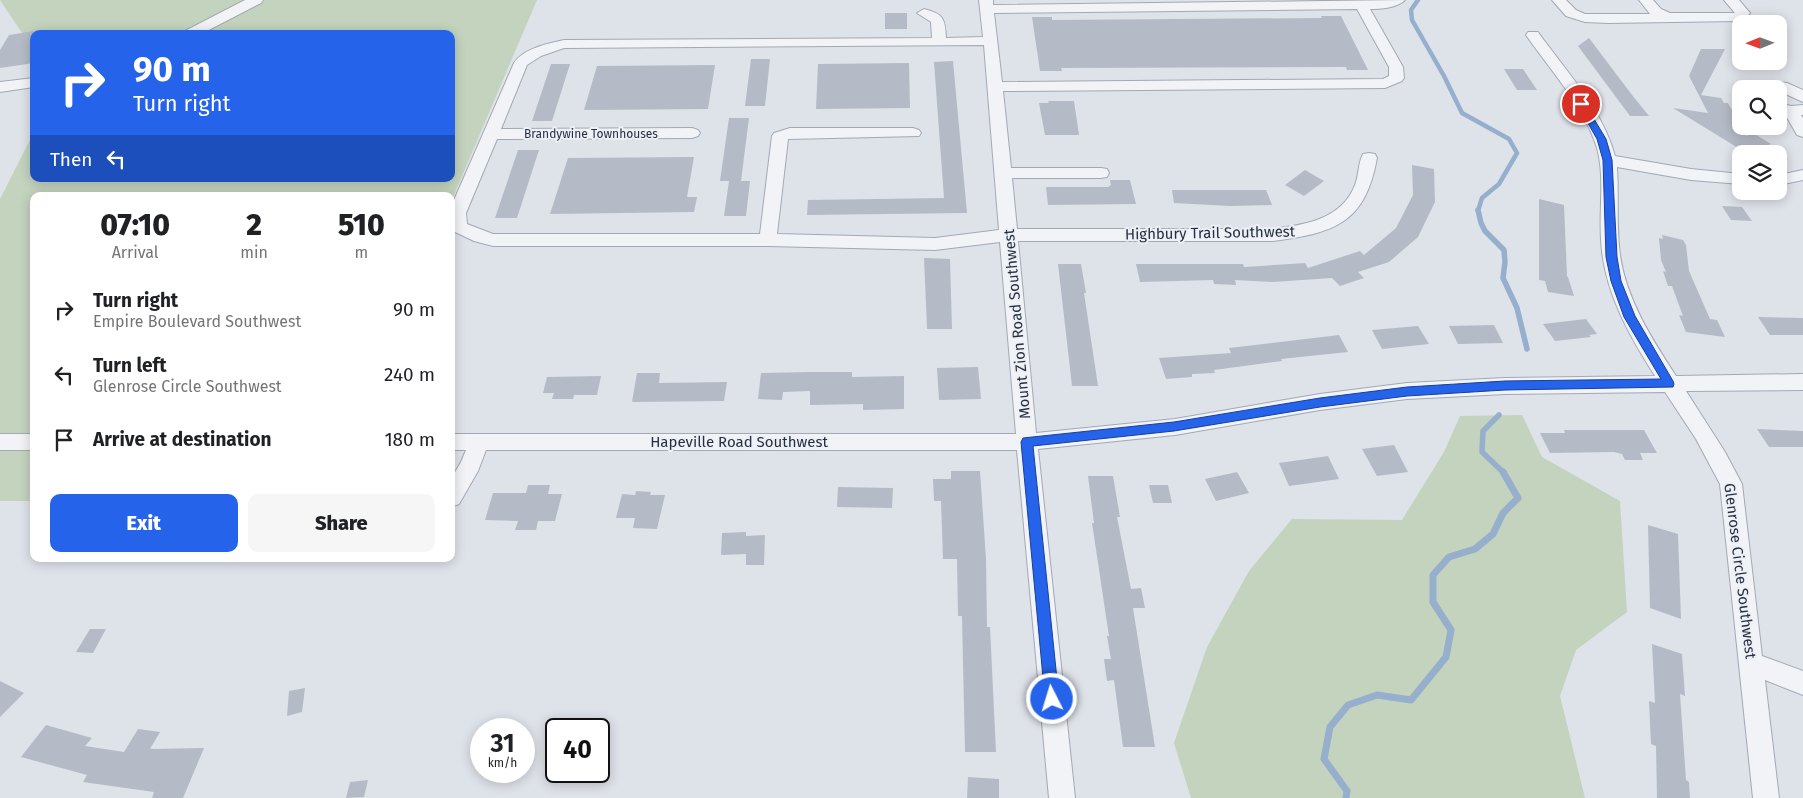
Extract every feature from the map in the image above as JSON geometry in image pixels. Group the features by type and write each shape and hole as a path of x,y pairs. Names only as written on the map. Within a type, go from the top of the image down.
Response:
{"street":[{"path":"198,30 256,0"},
{"path":"987,5 1361,6 1380,5 1398,0"},
{"path":"1559,0 1567,11 1576,16 1604,18 1739,18 1744,13 1731,0"},
{"path":"1646,0 1656,12 1668,17"},
{"name":"Mount Zion Road Southwest","path":"987,5 1062,798"},
{"path":"996,87 1385,83 1397,78 1396,67 1361,6"},
{"path":"924,13 938,20 939,42"},
{"name":"Glenrose Circle Southwest","path":"1533,35 1591,118 1601,139 1608,160 1612,257 1616,281 1630,317 1669,384 1715,451 1731,484 1766,798"},
{"path":"491,134 521,64 545,48 564,44 989,41"},
{"path":"0,87 30,83"},
{"path":"1787,89 1803,97"},
{"path":"1791,110 1803,132"},
{"name":"Brandywine Townhouses","path":"491,134 692,133"},
{"path":"768,240 780,136 790,134 913,133"},
{"name":"Highbury Trail Southwest","path":"491,134 457,212 459,227 480,237 493,240 768,240 934,244 1009,235 1273,235 1306,231 1334,221 1353,205 1362,189 1369,158"},
{"path":"1608,160 1712,178 1732,178"},
{"path":"1004,174 1101,173"},
{"path":"1787,178 1803,175"},
{"name":"Hapeville Road Southwest","path":"455,442 1027,442 1174,427 1320,402 1407,392 1505,386 1803,382"},
{"path":"0,442 30,442"},
{"path":"455,492 472,466 479,442"},
{"path":"1752,664 1803,683"}],"green space":[{"path":"0,0 537,0 455,193 30,192 30,501 0,501 0,199 30,140 30,182 455,182 455,30 30,30 30,45"},
{"path":"1522,415 1542,457 1620,501 1627,612 1576,650 1560,696 1585,798 1191,798 1174,743 1207,647 1249,571 1292,519 1402,520 1444,452 1460,416"}],"building":[{"path":"885,13 907,13 907,29 885,29"},
{"path":"1321,16 1341,16 1368,70 1347,70 1346,67 1061,68 1062,71 1040,71 1032,17 1052,17 1052,20 1322,18"},
{"path":"30,32 30,64 0,68 0,50 9,35"},
{"path":"1589,38 1649,116 1630,116 1578,46"},
{"path":"1701,49 1725,49 1701,95 1721,98 1724,103 1728,103 1732,110 1732,135 1756,135 1771,144 1733,145 1673,108 1708,113 1689,76"},
{"path":"751,59 770,59 765,106 745,106"},
{"path":"953,61 967,213 807,215 808,200 944,198 934,62"},
{"path":"909,63 910,108 816,109 818,64"},
{"path":"551,64 570,64 552,121 532,121"},
{"path":"715,65 708,109 584,110 597,66"},
{"path":"1504,69 1523,69 1537,90 1517,90"},
{"path":"1048,101 1074,101 1079,135 1045,135 1039,103 1049,103"},
{"path":"729,118 749,118 741,181 720,181"},
{"path":"518,150 539,150 517,218 495,218"},
{"path":"694,157 687,197 697,197 694,212 550,214 568,158"},
{"path":"1412,165 1434,169 1435,202 1418,237 1389,262 1358,272 1364,278 1340,286 1332,278 1273,282 1235,280 1236,285 1214,284 1213,280 1140,282 1136,264 1243,264 1244,267 1305,263 1308,268 1360,251 1364,255 1396,228 1413,195"},
{"path":"1305,170 1324,181 1304,196 1285,185"},
{"path":"1110,180 1130,180 1136,204 1048,205 1046,187 1108,187 1111,185"},
{"path":"729,181 750,181 746,216 724,216"},
{"path":"1172,190 1266,190 1272,205 1230,206 1174,203"},
{"path":"1539,199 1564,205 1567,276 1574,296 1548,292 1545,281 1539,280"},
{"path":"1722,206 1742,207 1752,221 1731,220"},
{"path":"1662,235 1683,240 1686,245 1689,271 1710,319 1717,320 1725,337 1686,332 1679,315 1683,316 1672,286 1668,286 1663,271 1666,272 1661,260 1659,238 1663,239"},
{"path":"924,258 950,259 952,329 927,329"},
{"path":"1058,264 1081,264 1098,386 1072,386"},
{"path":"1758,317 1803,318 1803,335 1770,335"},
{"path":"1586,319 1597,334 1589,335 1591,337 1555,341 1543,324"},
{"path":"1494,325 1503,343 1458,344 1449,326"},
{"path":"1418,326 1429,344 1382,349 1372,330"},
{"path":"1339,335 1348,352 1281,359 1282,361 1214,370 1215,373 1192,374 1192,377 1166,379 1159,358 1231,353 1229,348"},
{"path":"978,367 981,399 939,400 937,368"},
{"path":"852,372 852,377 904,376 904,409 863,410 863,404 810,405 810,391 783,392 782,400 758,399 761,373"},
{"path":"637,373 660,373 659,383 727,382 724,401 632,402"},
{"path":"601,376 597,395 574,395 573,399 552,399 554,393 543,393 547,377"},
{"path":"1757,429 1803,431 1803,447 1769,447"},
{"path":"1564,430 1644,430 1657,453 1640,453 1643,460 1625,460 1622,454 1614,452 1550,453 1540,433 1565,433"},
{"path":"1394,445 1408,472 1377,476 1362,449"},
{"path":"1328,456 1339,479 1289,486 1279,463"},
{"path":"951,471 980,471 986,559 987,627 990,627 996,752 965,752 962,616 958,616 957,559 943,559 941,501 934,501 933,479 951,479"},
{"path":"1237,472 1249,493 1216,501 1205,479"},
{"path":"1088,476 1113,476 1120,517 1117,517 1131,589 1141,588 1145,608 1133,608 1155,747 1123,747 1114,680 1107,681 1104,659 1111,659 1092,523 1094,523"},
{"path":"528,485 550,485 548,494 562,494 555,521 538,521 536,530 515,530 518,521 485,520 493,493 526,493"},
{"path":"1149,485 1168,485 1172,503 1153,503"},
{"path":"838,487 893,488 892,508 837,507"},
{"path":"636,491 651,492 650,495 665,495 657,529 633,528 635,518 616,518 622,494 635,495"},
{"path":"1648,525 1678,534 1681,619 1650,608"},
{"path":"746,532 746,536 765,535 764,565 746,565 746,554 721,555 722,533"},
{"path":"90,629 106,629 93,653 76,652"},
{"path":"1652,644 1682,654 1685,696 1680,694 1686,780 1689,782 1690,798 1657,798 1656,746 1651,744 1649,701 1655,703"},
{"path":"0,681 24,693 0,717"},
{"path":"305,688 302,712 287,716 289,691"},
{"path":"46,725 92,738 85,746 124,752 138,729 160,732 150,749 204,748 183,798 152,798 154,792 83,782 87,775 21,757"},
{"path":"968,777 999,779 999,798 967,798"},
{"path":"368,780 364,797 346,798 350,782"}],"waterway":[{"path":"1418,0 1411,10 1412,20 1444,76 1462,113 1509,139 1517,153 1499,184 1482,198 1478,211"},
{"path":"1478,211 1485,231 1504,250 1503,278 1517,308 1527,349"},
{"path":"1499,415 1483,431 1482,452 1503,472"},
{"path":"1346,798 1347,791 1324,759 1330,727 1348,705 1377,695 1411,700 1446,657 1451,630 1433,602 1433,575 1449,557 1475,549 1493,534 1503,513 1518,498 1503,472"}],"route":[{"path":"1052,699 1027,442 1174,427 1320,402 1407,392 1505,386 1669,384 1630,317 1616,281 1612,257 1608,160 1591,118 1581,104"}]}
